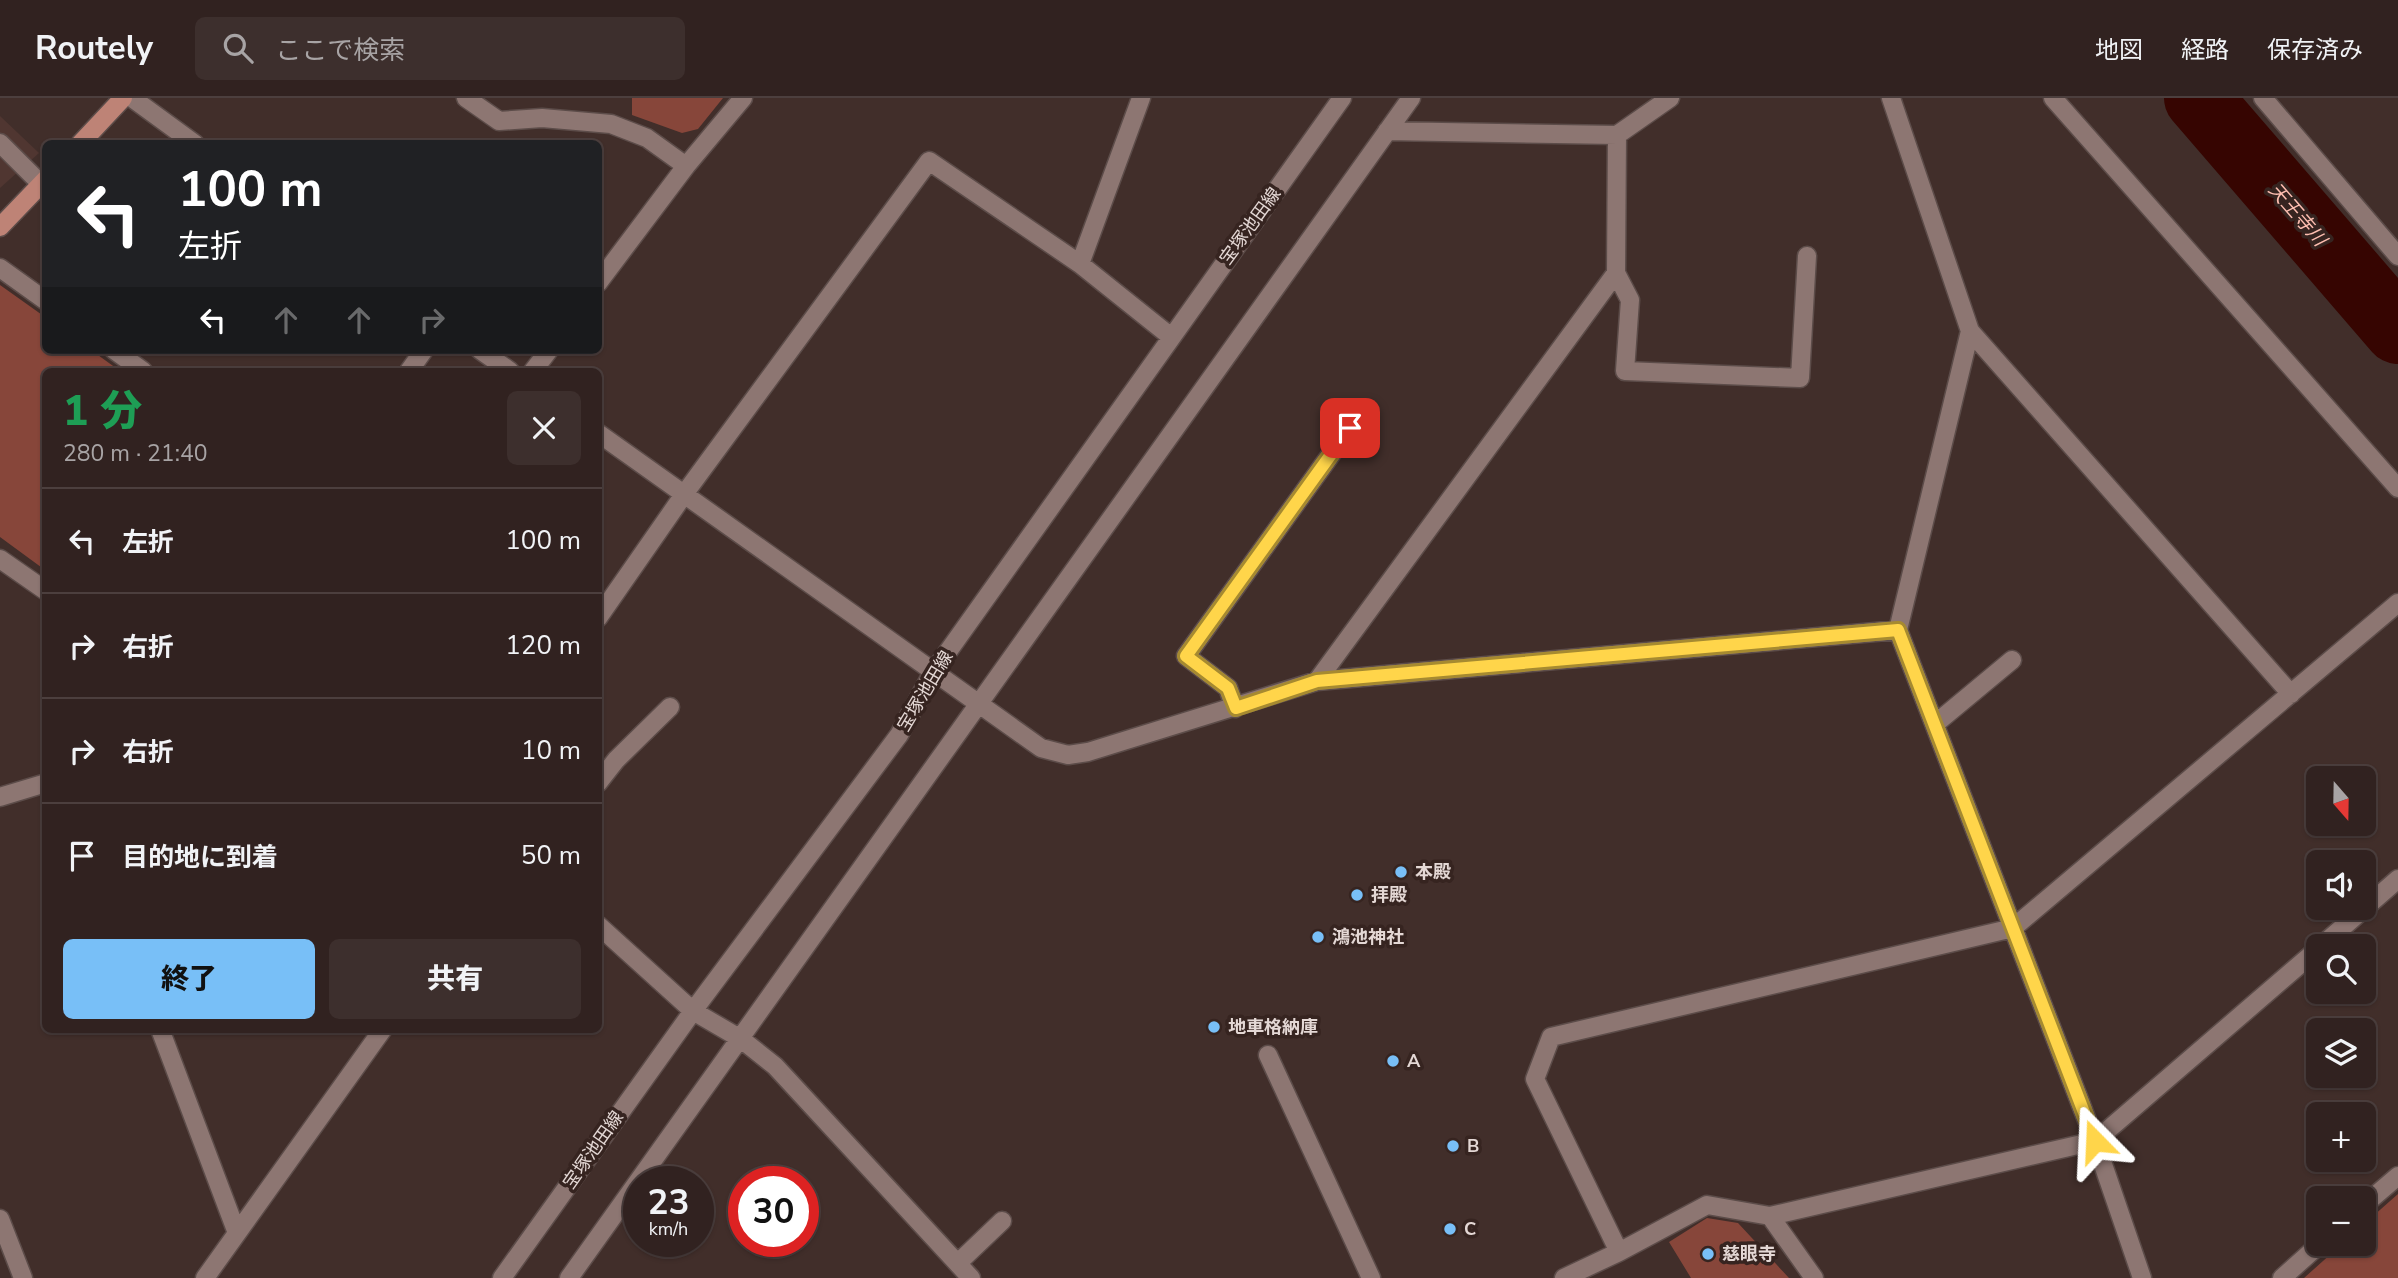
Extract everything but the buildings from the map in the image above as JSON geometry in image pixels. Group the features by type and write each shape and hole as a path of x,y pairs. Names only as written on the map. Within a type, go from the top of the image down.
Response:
{"main road":[{"path":"84,140 123,98"},
{"path":"0,227 42,183"}],"street":[{"path":"132,98 190,140"},
{"path":"466,98 499,121 542,118 611,124 647,138 685,166"},
{"path":"602,278 685,166 743,98"},
{"path":"1080,264 1141,98"},
{"name":"宝塚池田線","path":"502,1278 693,1011 899,735 932,674 1170,336 1342,98"},
{"path":"569,1278 980,706 1411,98"},
{"path":"1387,131 1617,135 1670,98"},
{"path":"1891,98 1970,331 2291,694"},
{"path":"2053,98 2398,488"},
{"path":"2263,98 2398,256"},
{"path":"1617,135 1616,273 1630,300 1625,371 1800,378 1807,256"},
{"path":"0,143 42,181"},
{"path":"602,612 685,493 929,161 1080,264 1170,336"},
{"path":"0,268 42,298"},
{"path":"1317,681 1616,273"},
{"path":"1970,331 1898,630 2095,1141 2141,1278"},
{"path":"120,354 139,368"},
{"path":"486,354 506,368"},
{"path":"535,368 546,354"},
{"path":"1236,708 1228,688 1186,656 1350,428"},
{"path":"602,436 685,493 932,674 1041,748 1068,755 1088,752 1317,681 1898,630"},
{"path":"0,559 42,588"},
{"path":"1619,1252 1535,1079 1551,1037 2013,928 2398,603"},
{"path":"1935,724 2012,660"},
{"path":"602,778 616,760 670,707"},
{"path":"0,797 42,784"},
{"path":"2334,934 2398,879"},
{"path":"602,929 693,1011 741,1039 775,1066 971,1278"},
{"path":"1564,1278 1707,1205 1770,1216 2095,1141 2306,958"},
{"path":"162,1033 237,1233"},
{"path":"205,1278 380,1033"},
{"path":"1268,1055 1371,1278"},
{"path":"2376,1195 2398,1176"},
{"path":"1770,1216 1814,1278"},
{"path":"0,1219 23,1278"},
{"path":"959,1262 1002,1221"},
{"path":"2282,1278 2307,1256"}],"shaded area":[{"path":"632,98 723,98 698,129 682,133 632,115"},
{"path":"0,116 39,153 0,188"},
{"path":"0,285 42,315 42,354 97,354 116,368 42,368 42,568 0,537"},
{"path":"2398,1194 2398,1278 2304,1278 2329,1256 2376,1256 2376,1213"},
{"name":"慈眼寺","path":"1707,1218 1738,1223 1789,1278 1691,1278 1669,1242"}],"waterway":[{"name":"天王寺川","path":"2198,98 2398,330"}],"place":[{"name":"本殿","path":"1401,872"},
{"name":"拝殿","path":"1357,895"},
{"name":"鴻池神社","path":"1318,937"},
{"name":"地車格納庫","path":"1214,1027"},
{"name":"A","path":"1393,1061"},
{"name":"B","path":"1453,1146"},
{"name":"C","path":"1450,1229"},
{"name":"慈眼寺","path":"1708,1254"}],"route":[{"path":"1350,428 1186,656 1228,688 1236,708 1317,681 1898,630 2095,1141"}]}
